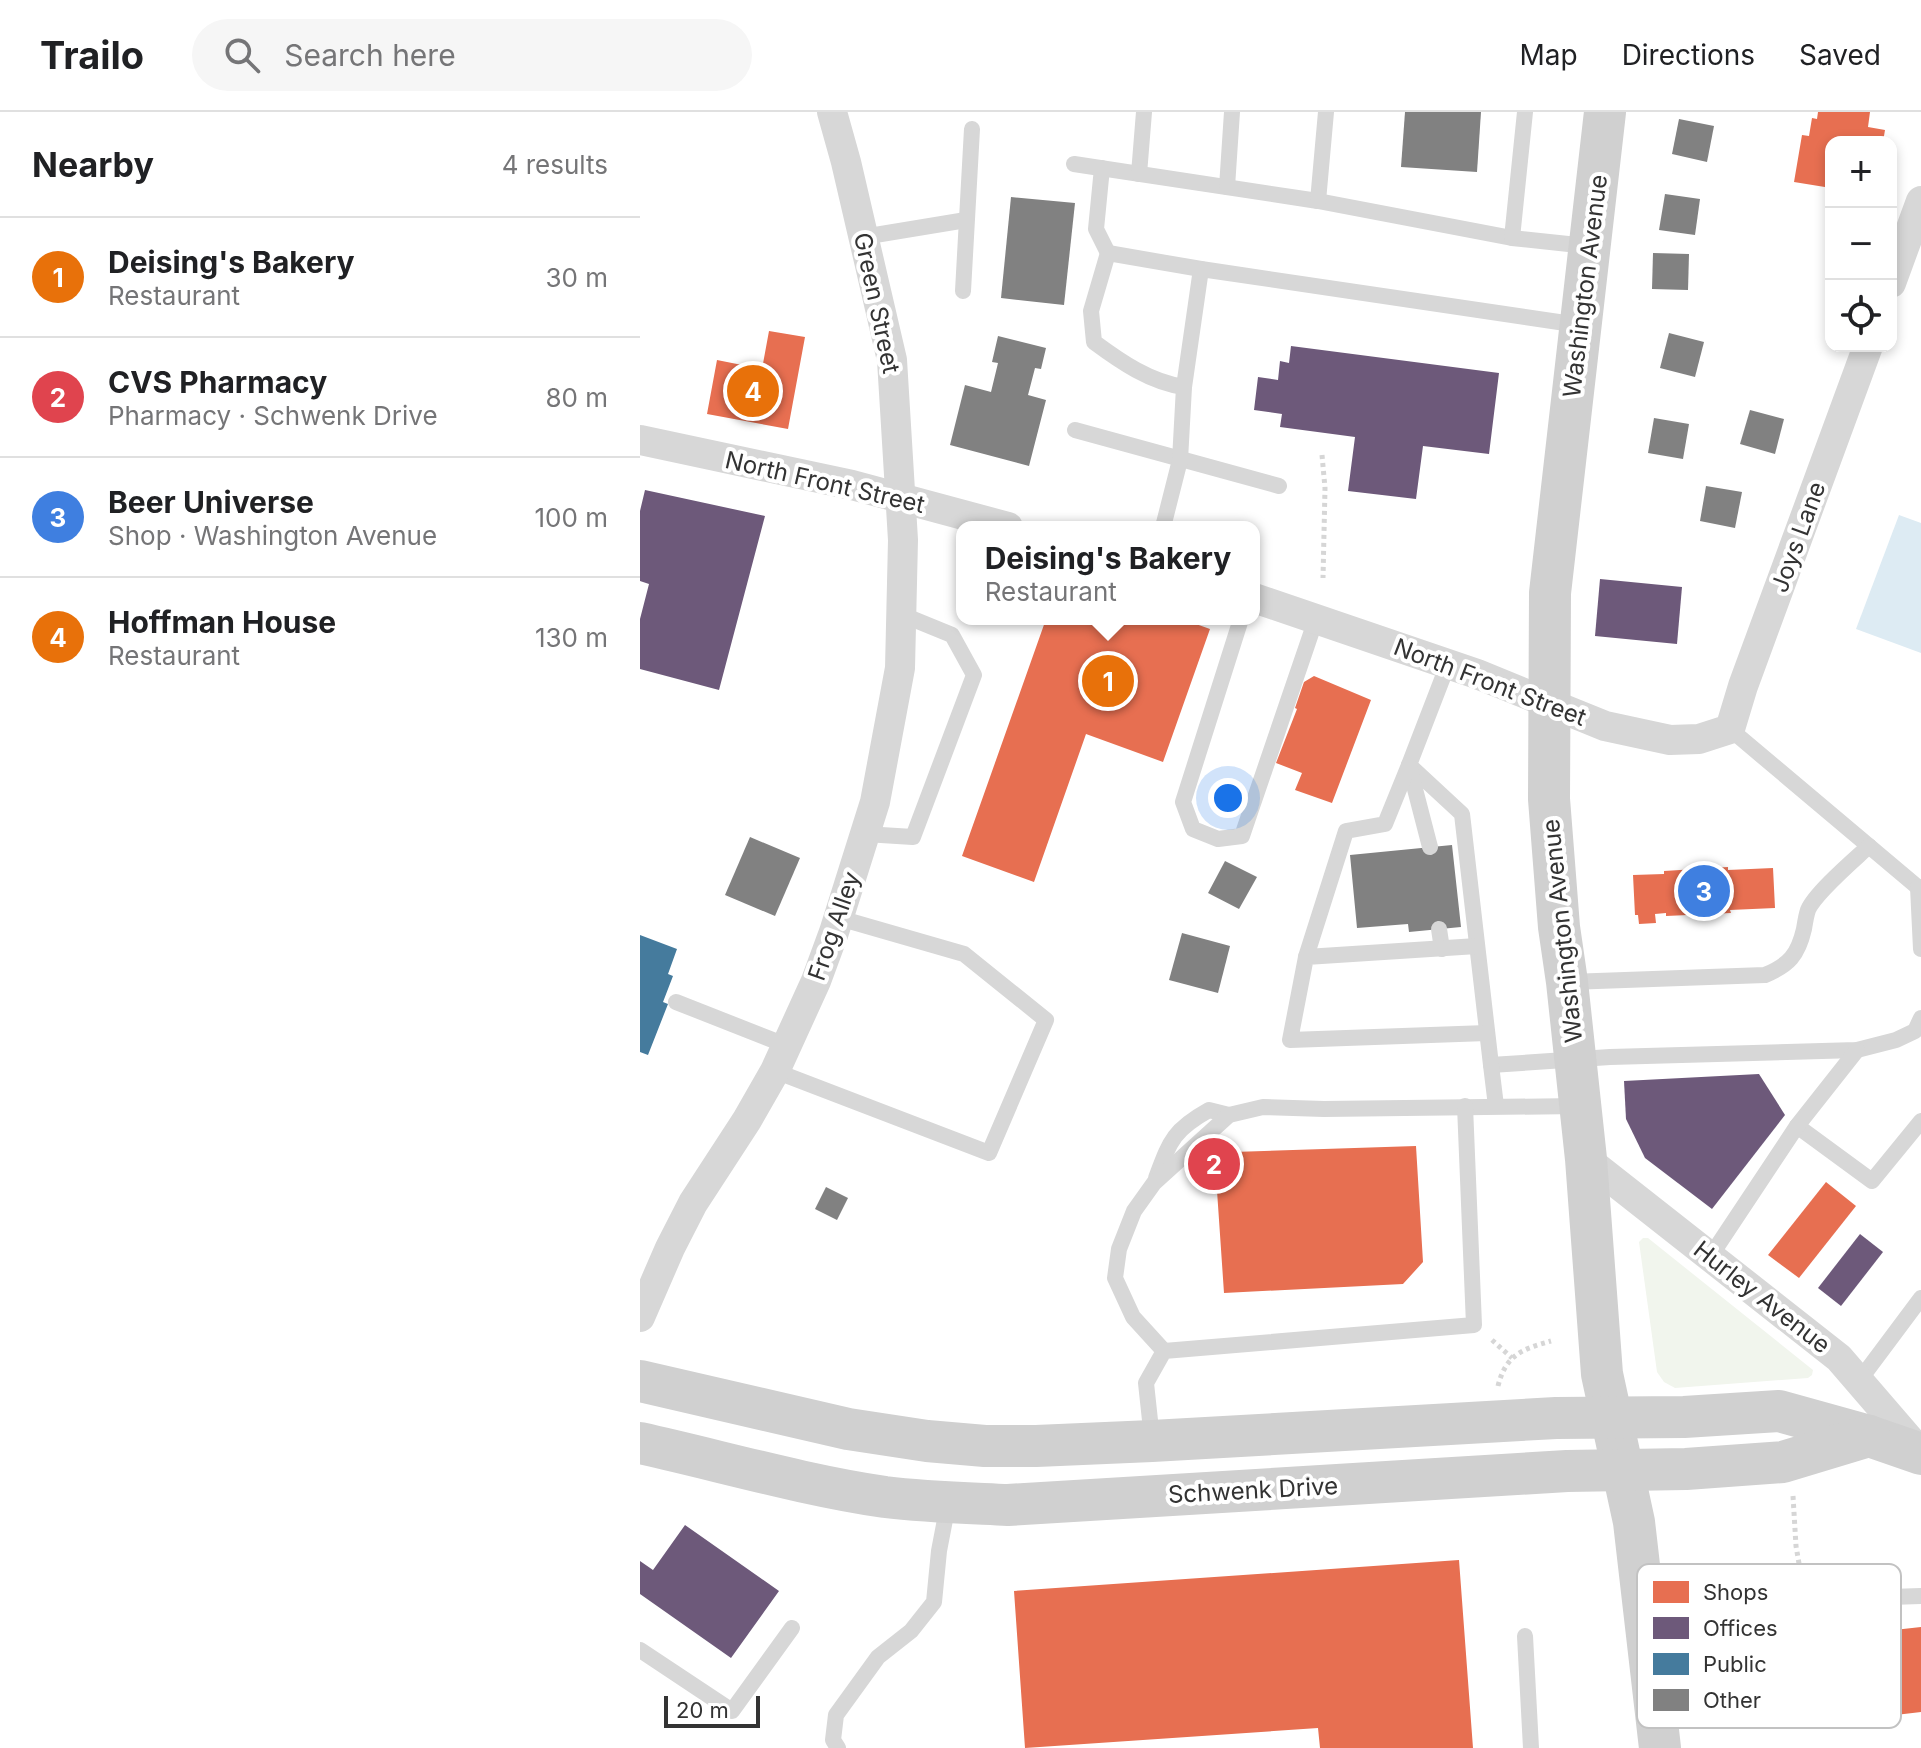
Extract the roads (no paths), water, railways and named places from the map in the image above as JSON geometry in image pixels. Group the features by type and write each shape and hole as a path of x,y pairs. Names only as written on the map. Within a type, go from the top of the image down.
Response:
{"street":[{"name":"Green Street","path":"832,112 892,360 900,498"},
{"name":"Washington Avenue","path":"1605,112 1550,593 1549,799 1559,927 1586,1159 1602,1374 1634,1522 1639,1564"},
{"path":"1892,280 1921,201"},
{"name":"Joys Lane","path":"1730,729 1866,352"},
{"name":"North Front Street","path":"640,440 852,485 986,521"},
{"name":"Frog Alley","path":"640,1317 693,1203 747,1120 781,1058 816,981 839,918 875,802 900,668 903,540 900,498"},
{"name":"North Front Street","path":"1260,600 1448,664 1605,726 1670,740 1699,739 1730,729"},
{"name":"Hurley Avenue","path":"1586,1159 1839,1358 1921,1454"},
{"path":"640,1381 848,1429 985,1446 1152,1441 1556,1418 1684,1417 1779,1411 1921,1454"},
{"name":"Schwenk Drive","path":"640,1443 816,1485 886,1497 1008,1505 1567,1471 1686,1469 1783,1462 1869,1436"},
{"name":"Washington Avenue","path":"1658,1728 1660,1748"}],"lane":[{"path":"1139,174 1144,112"},
{"path":"1227,187 1232,112"},
{"path":"1318,201 1326,112"},
{"path":"1512,238 1525,112"},
{"path":"963,291 972,129"},
{"path":"1074,164 1318,201 1512,238 1589,246"},
{"path":"1102,168 1096,229 1108,253 1091,311 1094,342 1125,364 1165,385 1184,387"},
{"path":"863,237 966,220"},
{"path":"1108,253 1581,325"},
{"path":"1165,521 1180,460 1184,387 1201,269"},
{"path":"1075,430 1279,486"},
{"path":"865,834 913,837 974,675 952,635 903,615"},
{"path":"1239,625 1183,802 1193,829 1218,839 1242,836 1316,619"},
{"path":"1448,664 1385,824 1346,831 1306,957 1290,1040 1487,1033"},
{"path":"1730,729 1920,888 1921,949"},
{"path":"1409,765 1430,847"},
{"path":"1409,765 1462,814 1496,1106"},
{"path":"1567,982 1765,975 1781,969 1794,957 1808,909 1869,846"},
{"path":"676,1002 781,1058 989,1153 1046,1020 964,954 839,918"},
{"path":"1439,929 1442,949"},
{"path":"1306,957 1477,946"},
{"path":"1491,1065 1575,1059 1857,1050 1896,1040 1915,1031 1921,1018"},
{"path":"1710,1257 1797,1126 1857,1050"},
{"path":"1164,1351 1474,1325 1465,1106"},
{"path":"1164,1351 1133,1317 1115,1278 1119,1249 1134,1211 1154,1183 1229,1115 1263,1107 1580,1106"},
{"path":"1797,1126 1872,1181 1921,1121"},
{"path":"1859,1381 1921,1298"},
{"path":"1152,1441 1146,1383 1164,1351"},
{"path":"838,1748 833,1740 836,1715 878,1657 911,1631 934,1602 948,1503"},
{"path":"1901,1597 1921,1596"},
{"path":"640,1650 732,1711 792,1628"},
{"path":"1525,1636 1531,1748"}],"place":[{"name":"Hoffman House","path":"753,391"},
{"name":"Deising's Bakery","path":"1108,681"},
{"name":"Beer Universe","path":"1704,891"},
{"name":"CVS Pharmacy","path":"1214,1164"}]}
